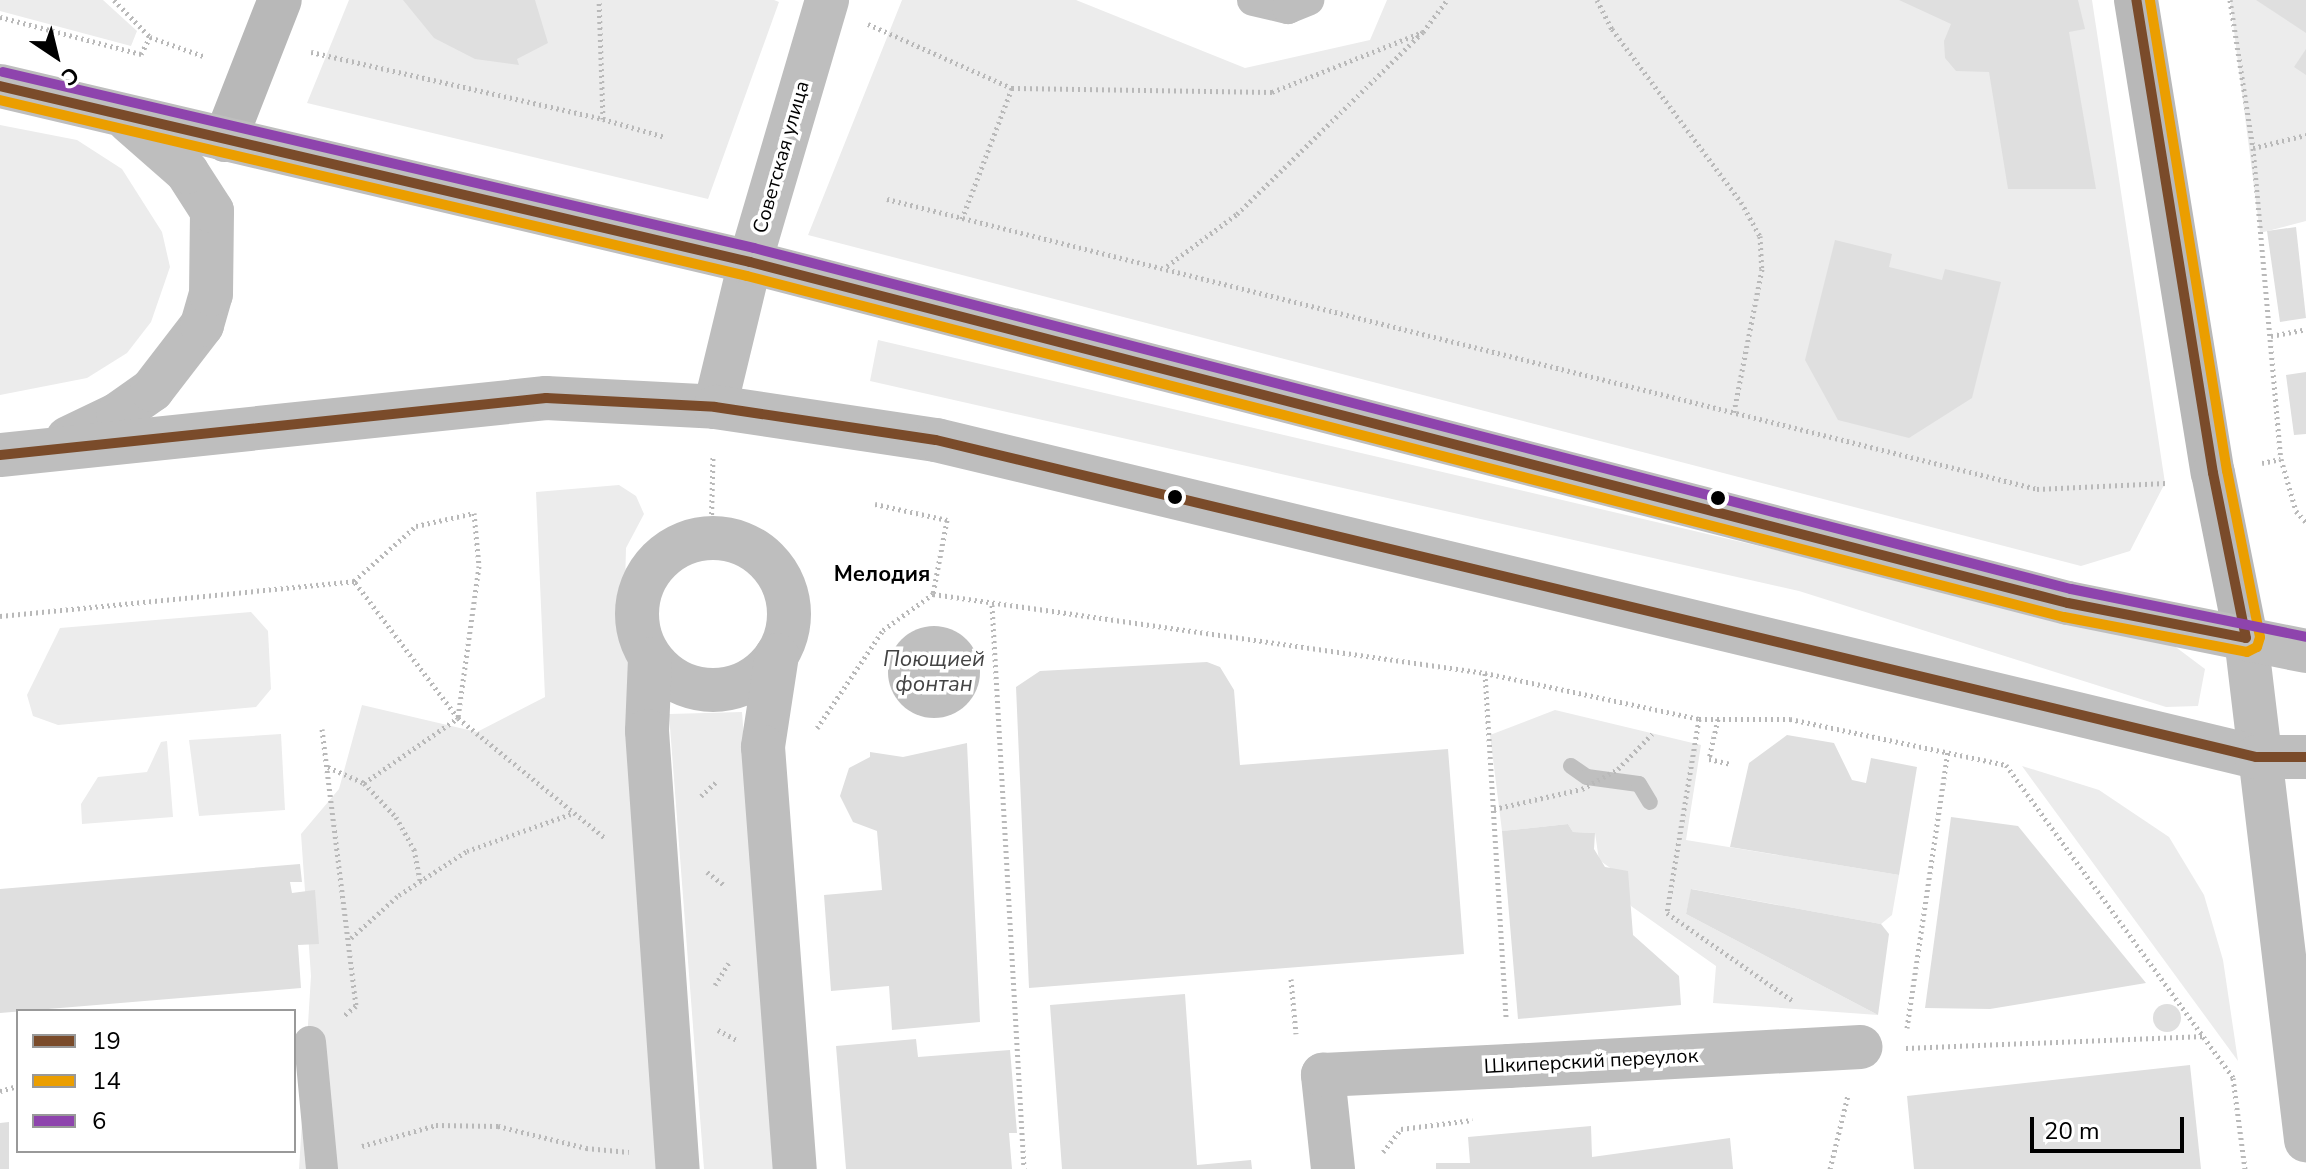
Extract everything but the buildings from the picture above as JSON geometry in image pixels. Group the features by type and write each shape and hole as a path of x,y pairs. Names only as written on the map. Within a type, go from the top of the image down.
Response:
{"main road":[{"path":"10,454 84,433 118,414 181,359 202,325 211,294 212,211 225,140 280,0"},
{"path":"2136,0 2213,473 2246,638 2256,757 2306,1140"},
{"name":"Советская улица","path":"715,407 750,262 826,3"},
{"path":"0,86 750,262 2068,603 2306,651"},
{"path":"118,113 187,172 212,211"},
{"path":"10,454 546,398 715,407 936,440 2256,757 2306,757"},
{"path":"777,655 757,677 715,691 672,679 650,659 638,631 641,587 669,551 711,538 754,549 783,583 789,613 777,655 763,747 795,1169"},
{"path":"650,659 647,731 678,1169"},
{"name":"Шкиперский переулок","path":"1333,1169 1323,1075 1860,1047"}],"lane":[{"path":"1253,0 1288,8 1308,0"},
{"path":"310,1042 322,1168"}],"path":[{"path":"114,0 150,37 216,60"},
{"path":"599,0 603,119"},
{"path":"1167,266 1237,214 1423,32 1447,0"},
{"path":"1597,0 1612,29 1741,202 1760,236 1762,269 1734,412"},
{"path":"2230,0 2253,148 2281,459 2296,511 2306,522"},
{"path":"826,3 1012,88 1272,92 1423,32"},
{"path":"0,17 141,54 150,37"},
{"path":"313,38 308,51 603,119 665,137"},
{"path":"962,219 1012,88"},
{"path":"2253,148 2306,135"},
{"path":"887,199 1167,266 2037,489 2165,483 2281,459"},
{"path":"2271,336 2306,329"},
{"path":"711,538 715,407"},
{"path":"697,801 745,751 814,732 883,630 933,594 947,520 875,504"},
{"path":"0,616 354,581 416,526 474,513 479,566 458,718 364,783"},
{"path":"354,581 458,718 571,814 657,875"},
{"path":"933,594 992,605 1485,673 1699,719 1790,719 2006,765 2233,1078 2245,1169"},
{"path":"992,605 1024,1169"},
{"path":"1485,673 1509,1066"},
{"path":"1699,719 1667,913 1795,1003"},
{"path":"1718,719 1709,759 1731,764"},
{"path":"310,1042 356,1006 351,939 322,729"},
{"path":"1494,809 1582,789 1618,769 1652,734"},
{"path":"1904,1048 1948,752"},
{"path":"328,766 364,783 408,838 420,881"},
{"path":"351,939 420,881 467,851 571,814"},
{"path":"1830,1169 1860,1047 1904,1048 2205,1036"},
{"path":"322,1168 375,1138 436,1125 498,1126 586,1148 634,1153 678,1169"}],"shaded area":[{"path":"0,0 103,0 137,31 131,46 0,11"},
{"path":"349,0 779,2 708,199 307,103"},
{"path":"902,0 1076,0 1245,68 1370,40 1387,0 2092,0 2165,483 2130,551 2081,566 808,235"},
{"path":"2230,0 2306,0 2306,221 2260,233"},
{"path":"0,125 77,140 122,169 162,232 170,267 151,322 127,353 87,378 0,395"},
{"path":"878,340 2169,642 2205,669 2198,706 2166,707 1799,591 870,381"},
{"path":"619,485 636,496 644,514 626,548 625,586 642,694 678,1169 299,1169 311,976 301,834 339,789 362,705 477,732 545,697 536,492"},
{"path":"251,612 268,631 271,689 256,707 58,725 33,716 27,695 60,628"},
{"path":"1555,710 1701,745 1686,840 1899,875 1892,915 1881,924 1692,889 1686,914 1878,1015 1713,1003 1716,966 1631,906 1616,872 1599,860 1595,833 1573,832 1568,824 1502,831 1490,735"},
{"path":"742,712 776,1169 704,1169 669,714"},
{"path":"281,734 285,810 199,816 189,740"},
{"path":"167,741 173,817 82,824 81,804 98,777 147,772 161,742"},
{"path":"2022,766 2099,790 2169,837 2204,895 2223,960 2238,1061"}],"water":[{"name":"Поющией фонтан","path":"934,626 952,629 967,639 977,654 980,672 977,690 967,705 952,715 934,718 916,715 901,705 891,690 888,672 891,654 901,639 916,629"}],"waterway":[{"path":"1571,766 1587,777 1639,784 1650,802"}],"transit line":[{"name":"19","path":"0,86 750,262 2068,603 2246,638 2213,473 2136,0"},
{"name":"14","path":"0,100 747,276 2064,617 2247,652 2257,647 2260,637 2227,471 2150,0"},
{"name":"6","path":"3,72 754,248 2071,589 2306,637"},
{"name":"19","path":"0,455 546,398 715,407 936,440 2256,757 2306,757"}],"district":[{"name":"Мелодия","path":"882,575"}]}
